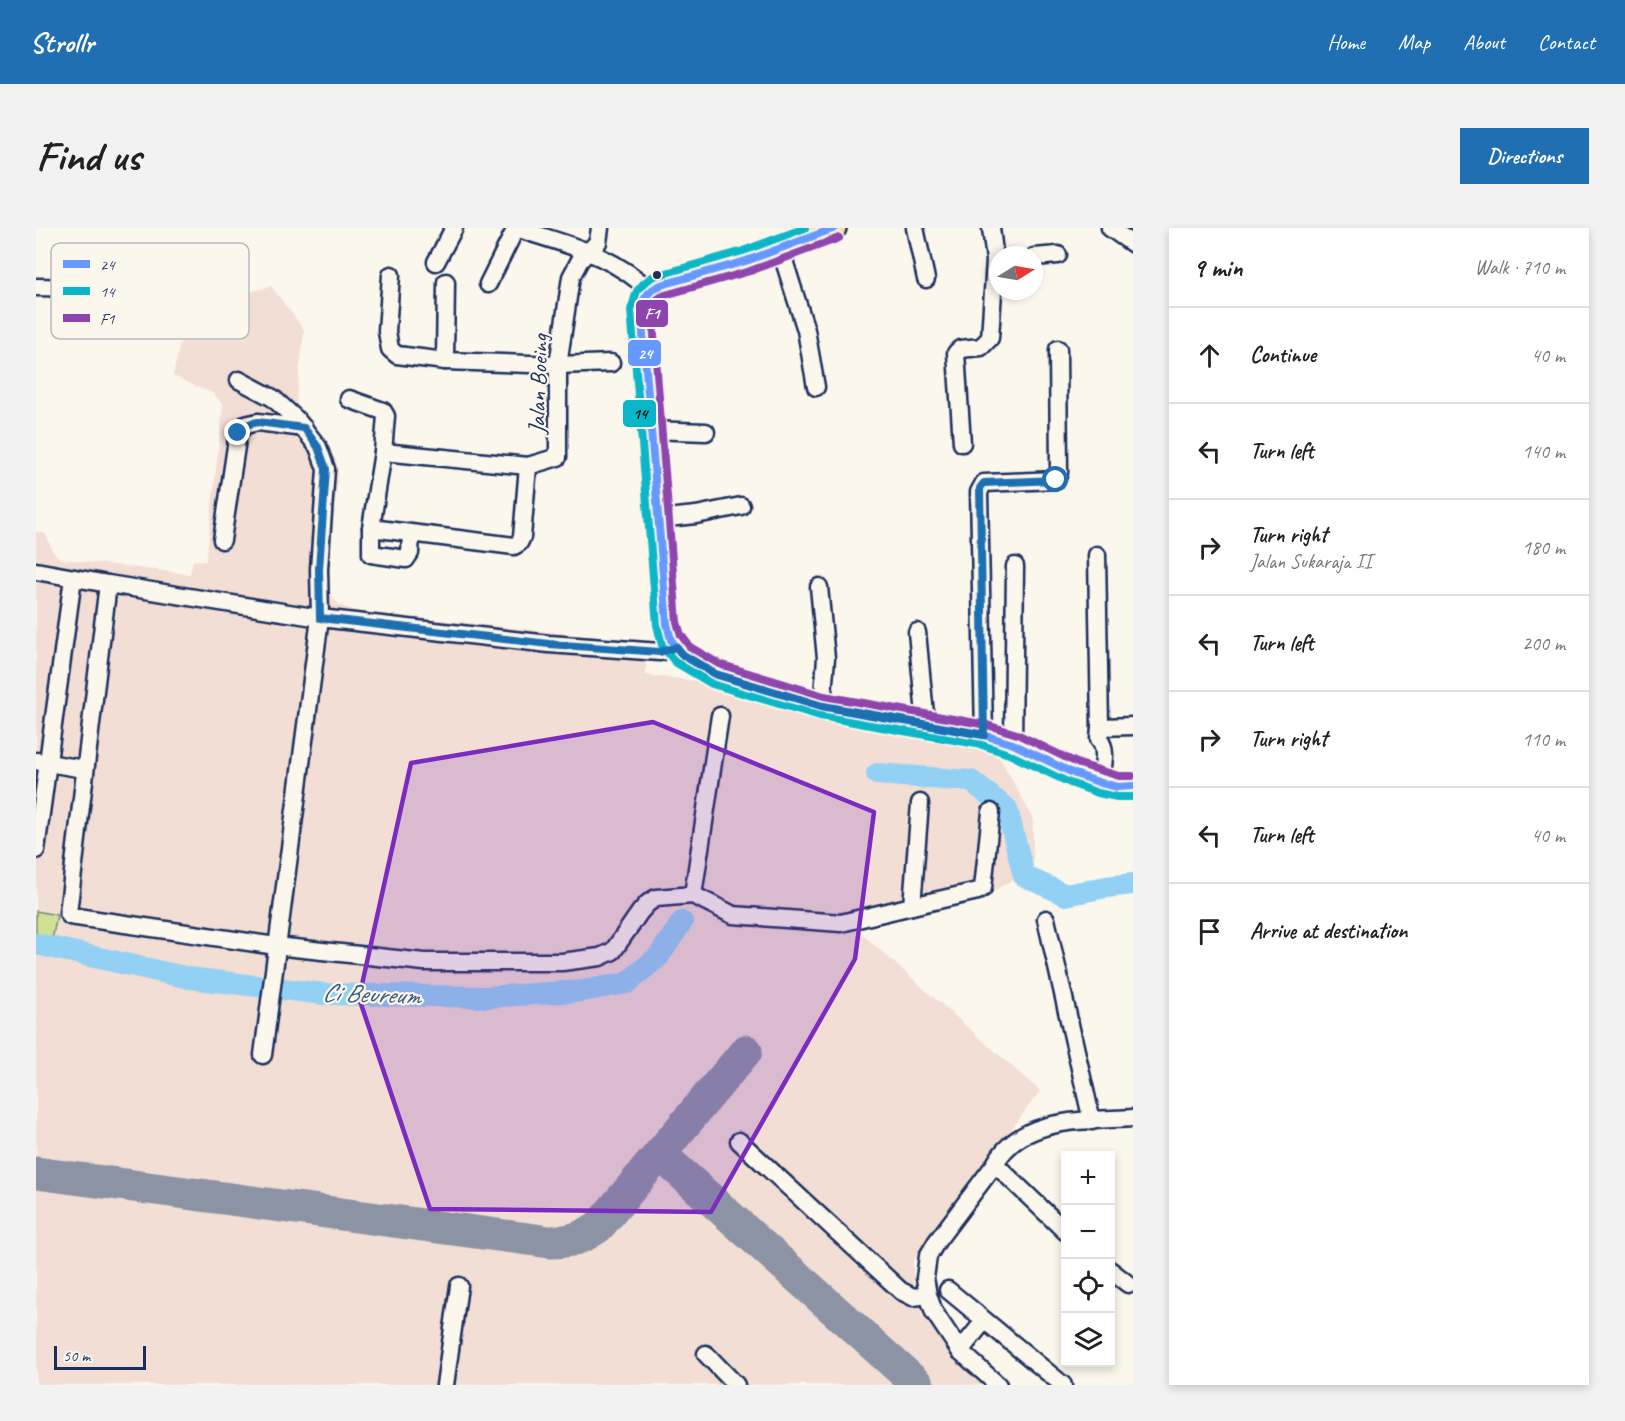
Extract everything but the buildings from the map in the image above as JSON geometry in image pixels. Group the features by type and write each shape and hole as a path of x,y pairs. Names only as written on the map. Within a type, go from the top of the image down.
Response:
{"main road":[{"path":"835,228 746,261 661,285 645,295 641,309 668,633 683,655 715,674 822,706 984,735 1013,744 1075,774 1101,776 1118,787 1133,786"}],"street":[{"path":"436,262 454,228"},
{"path":"488,284 516,228 590,251 630,272 650,291"},
{"name":"Jalan Boeing","path":"383,452 528,466 558,457 558,365 571,278 575,267 598,242 600,228"},
{"path":"915,228 926,279"},
{"path":"991,228 994,246"},
{"path":"1110,228 1133,244"},
{"path":"780,248 806,330 816,387"},
{"path":"1043,256 1058,255"},
{"path":"391,275 387,331 390,349 397,355 445,361 558,365 611,363"},
{"path":"445,361 446,282"},
{"path":"36,287 51,287"},
{"path":"962,443 956,353 960,349 981,346 990,338 993,300"},
{"path":"984,735 979,492 984,483 1056,480 1058,477 1058,349"},
{"path":"239,380 273,398 297,420 318,447 326,469 319,569 320,618 263,1049"},
{"path":"349,399 383,411 386,421 371,528 369,549 371,554 406,559 410,553 411,534"},
{"path":"222,540 238,433 245,425 258,422 304,428"},
{"path":"650,430 706,432"},
{"path":"371,528 514,546 522,537 528,466"},
{"path":"657,519 696,515 741,506"},
{"path":"1097,555 1099,733 1093,742 1096,766 1101,776"},
{"path":"1013,744 1015,566"},
{"path":"36,571 108,585 320,618 549,644 660,652 676,647"},
{"path":"36,850 42,762 73,578"},
{"path":"108,585 67,910 70,916 276,946 424,962 581,960 600,957 613,951 640,912 656,898 693,895 733,915 841,923 978,891 983,888 991,812"},
{"path":"819,587 826,658 822,706"},
{"path":"917,632 926,725"},
{"path":"693,895 720,716"},
{"path":"1099,733 1133,726"},
{"path":"42,762 84,769"},
{"path":"912,906 920,803"},
{"path":"1046,919 1092,1120"},
{"path":"998,1385 960,1351 934,1312 925,1278 928,1257 1002,1151 1025,1132 1042,1126 1133,1118"},
{"path":"739,1141 901,1291 913,1297 928,1295"},
{"path":"995,1164 1061,1228"},
{"path":"1115,1274 1128,1284"},
{"path":"445,1385 459,1286"},
{"path":"948,1290 1063,1385"},
{"path":"960,1351 984,1321"},
{"path":"706,1354 736,1385"}],"highlighted area":[{"path":"653,722 874,812 855,959 711,1212 430,1209 359,998 411,763"}],"shaded area":[{"path":"271,286 304,330 296,403 336,460 338,473 328,586 333,599 341,606 356,611 646,642 646,675 707,682 833,712 991,742 1033,818 1033,868 993,891 974,888 855,928 1040,1091 913,1261 914,1283 920,1305 944,1347 953,1359 985,1385 36,1385 36,531 46,534 53,552 61,559 190,574 193,560 206,561 223,405 214,394 173,376 181,339 249,339 249,292"}],"green space":[{"path":"36,911 57,915 52,940 88,947 87,952 36,944"}],"waterway":[{"name":"Ci Beureum","path":"877,774 971,781 1007,809 1024,876 1066,895 1133,884"},
{"name":"Ci Beureum","path":"36,944 189,978 325,994 486,997 582,991 627,983 659,956 682,922"}],"taxiway":[{"path":"36,1173 550,1242 564,1241 587,1234 599,1226 746,1051"},
{"path":"660,1154 918,1385"}],"transit line":[{"name":"14","path":"805,228 743,251 652,277 637,291 631,310 657,625 662,645 675,662 712,684 820,716 982,745 1009,754 1070,783 1098,793 1117,797 1133,797"},
{"name":"24","path":"835,228 746,261 661,285 650,292 644,301 641,309 667,624 671,640 683,655 715,674 822,706 984,735 1013,744 1075,774 1101,783 1118,787 1133,786"},
{"name":"F1","path":"839,238 750,271 665,295 658,299 652,310 677,622 681,635 690,647 719,664 824,696 987,725 1017,734 1079,764 1119,776 1132,776"}],"route":[{"path":"238,433 245,425 258,422 304,428 318,447 326,469 319,569 320,618 549,644 660,652 676,647 683,655 715,674 822,706 984,735 980,488 984,483 1056,480"}]}
